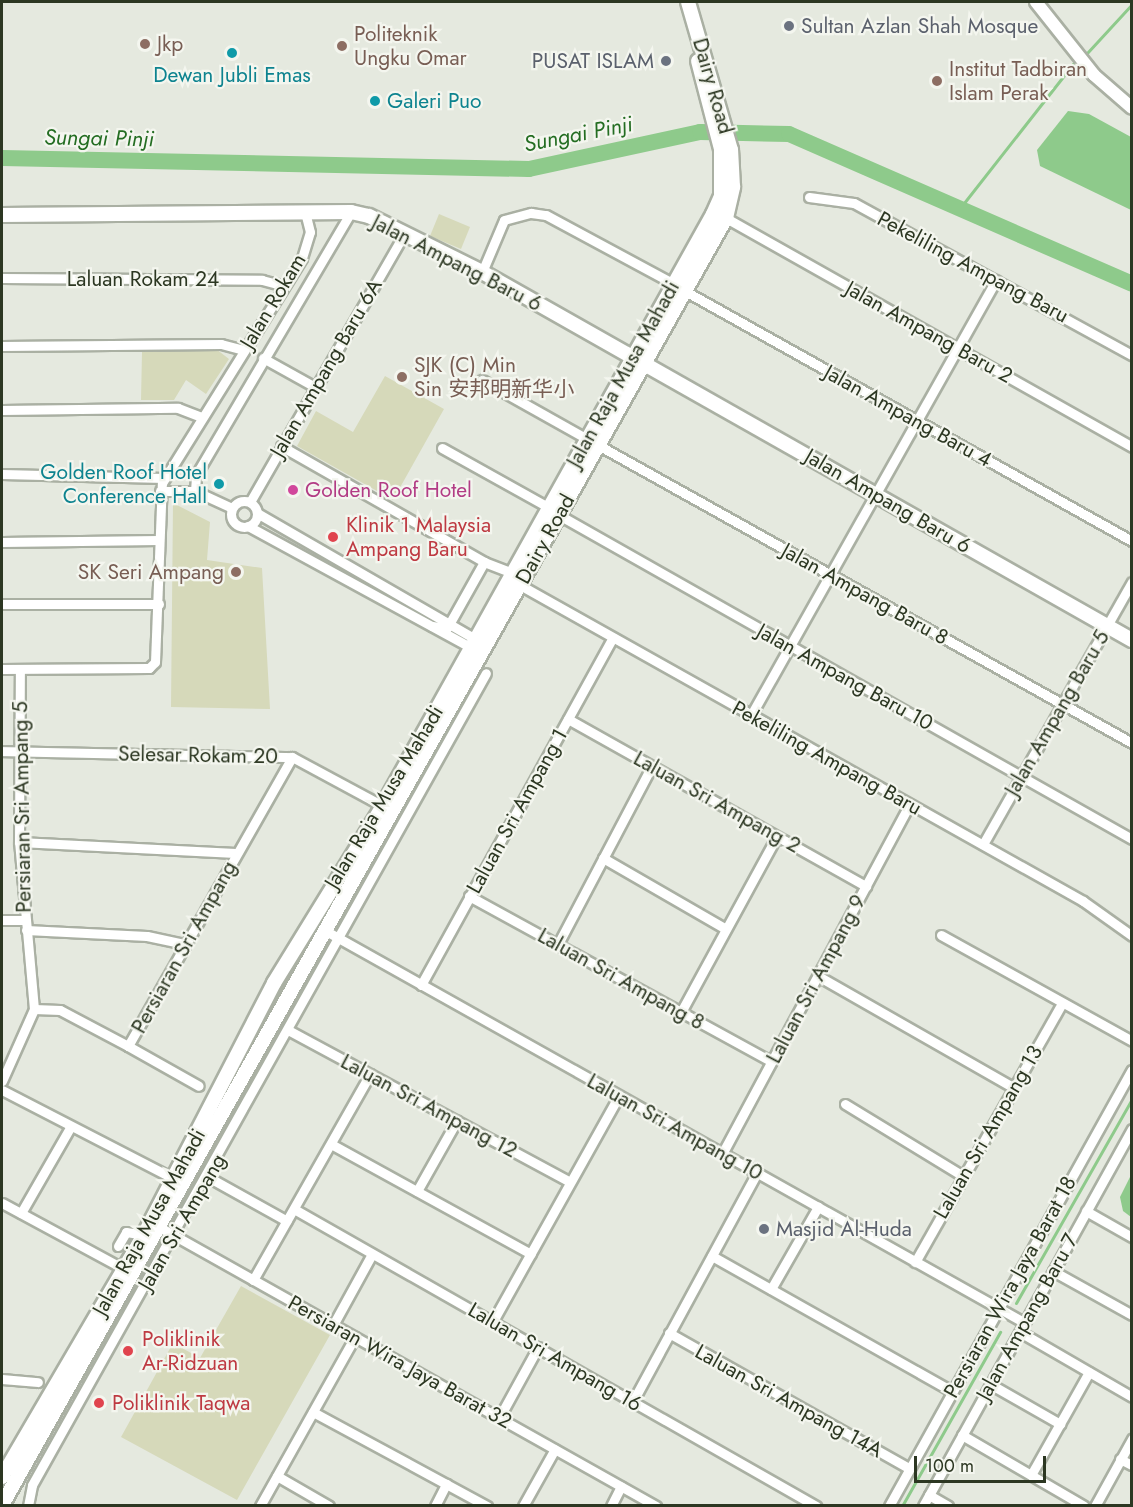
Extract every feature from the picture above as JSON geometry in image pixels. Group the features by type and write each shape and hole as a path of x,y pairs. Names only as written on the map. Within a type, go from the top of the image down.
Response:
{"main road":[{"name":"Dairy Road","path":"679,2 717,107"},
{"name":"Dairy Road","path":"688,2 717,107"},
{"name":"Jalan Raja Musa Mahadi","path":"2,1477 118,1266 144,1234 180,1181 323,929 480,642 512,573 554,511 680,288 721,196 726,149 717,107"},
{"name":"Dairy Road","path":"680,288 726,218 733,187 726,149"},
{"name":"Jalan Ampang Baru 6","path":"305,212 351,212 404,234 482,272 1131,640"},
{"path":"2,215 305,212"},
{"name":"Dairy Road","path":"480,642 520,585 554,511"},
{"name":"Jalan Raja Musa Mahadi","path":"3,1504 161,1228 180,1181 260,1015 304,932 383,806 469,650 480,642"},
{"path":"260,1015 308,938 323,929 383,806"}],"street":[{"path":"1036,2 1094,75 1131,108"},
{"name":"Pekeliling Ampang Baru","path":"809,197 854,203 1131,355"},
{"name":"Jalan Rokam","path":"20,669 149,668 159,654 160,491 164,478 302,258 310,232 305,212"},
{"path":"195,491 196,475 351,212"},
{"name":"Jalan Ampang Baru 4","path":"482,272 504,220 531,213 546,215 1131,541"},
{"name":"Jalan Ampang Baru 2","path":"726,218 1131,447"},
{"name":"Jalan Ampang Baru 6A","path":"250,502 404,234"},
{"name":"Laluan Rokam 24","path":"2,278 262,280 284,286"},
{"path":"751,715 996,279"},
{"path":"2,346 221,344 243,350"},
{"path":"263,358 315,387"},
{"name":"Jalan Ampang Baru 8","path":"482,381 1131,743"},
{"path":"2,410 178,408 201,417"},
{"path":"281,446 484,562 512,573"},
{"name":"Jalan Ampang Baru 10","path":"442,448 1131,839"},
{"path":"2,474 164,478"},
{"path":"160,491 195,491 232,508 250,502 257,513 451,622 480,642"},
{"path":"232,508 232,520 248,526 469,650"},
{"path":"248,526 257,513"},
{"path":"2,542 159,540"},
{"path":"413,618 439,629 451,622 484,562"},
{"name":"Jalan Ampang Baru 5","path":"983,844 1131,582"},
{"name":"Pekeliling Ampang Baru","path":"520,585 1083,901 1131,936"},
{"path":"2,604 159,604"},
{"name":"Laluan Sri Ampang 1","path":"421,985 613,637"},
{"path":"2,669 20,669"},
{"name":"Persiaran Sri Ampang 5","path":"20,669 19,842 23,920 34,1009"},
{"name":"Jalan Sri Ampang","path":"28,1506 32,1485 208,1177 486,672"},
{"name":"Laluan Sri Ampang 2","path":"568,719 866,886"},
{"name":"Selesar Rokam 20","path":"2,751 292,757 383,806"},
{"name":"Persiaran Sri Ampang","path":"34,1009 60,1010 128,1046 292,757"},
{"path":"558,944 652,766"},
{"name":"Laluan Sri Ampang 9","path":"722,1154 910,804"},
{"path":"681,1012 724,928 777,836"},
{"path":"19,842 236,853"},
{"path":"603,858 724,928"},
{"name":"Laluan Sri Ampang 8","path":"469,896 772,1062"},
{"path":"2,920 23,920"},
{"name":"Laluan Sri Ampang 10","path":"323,929 997,1308 1022,1327"},
{"path":"26,930 147,936 186,944"},
{"path":"941,935 1131,1041"},
{"path":"818,976 1014,1088"},
{"name":"Laluan Sri Ampang 13","path":"915,1262 1062,1003"},
{"path":"2,1080 34,1009"},
{"name":"Laluan Sri Ampang 12","path":"288,1030 570,1182"},
{"path":"128,1046 200,1086"},
{"name":"Persiaran Wira Jaya Barat 18","path":"889,1506 1131,1070"},
{"path":"253,1280 370,1074"},
{"path":"2,1090 180,1181"},
{"path":"493,1321 619,1096"},
{"path":"845,1104 963,1176"},
{"path":"417,1191 457,1120"},
{"path":"21,1214 70,1126"},
{"name":"Jalan Ampang Baru 7","path":"923,1506 1131,1129"},
{"path":"331,1144 531,1254"},
{"path":"633,1401 757,1173"},
{"path":"208,1177 287,1221"},
{"path":"2,1203 118,1266"},
{"path":"771,1289 818,1207"},
{"name":"Laluan Sri Ampang 16","path":"294,1209 816,1506"},
{"path":"1086,1211 1131,1237"},
{"path":"118,1246 126,1232 144,1234 161,1228"},
{"name":"Persiaran Wira Jaya Barat 32","path":"161,1228 656,1506"},
{"path":"333,1325 372,1254"},
{"path":"712,1256 952,1391"},
{"path":"1053,1271 1131,1315"},
{"name":"Persiaran Wira Jaya Barat 18","path":"1022,1327 1131,1397"},
{"name":"Laluan Sri Ampang 14A","path":"669,1333 909,1468"},
{"path":"260,1506 355,1337"},
{"path":"499,1418 538,1347"},
{"path":"1030,1475 1089,1372"},
{"path":"2,1379 38,1382"},
{"path":"990,1384 1060,1424"},
{"path":"313,1412 486,1506"},
{"path":"962,1435 1084,1506"},
{"path":"1095,1506 1131,1439"},
{"path":"523,1506 555,1449"},
{"path":"1120,1459 1131,1465"},
{"path":"277,1476 329,1506"},
{"path":"435,1506 446,1484"},
{"path":"610,1506 621,1486"},
{"path":"929,1495 948,1506"}],"shaded area":[{"path":"1068,111 1089,114 1131,137 1131,210 1040,166 1037,150"},
{"path":"439,214 470,227 461,249 430,236"},
{"path":"216,349 229,359 206,394 186,380 174,400 141,400 142,352"},
{"path":"385,376 444,409 393,500 297,446 316,411 353,432"},
{"path":"173,503 210,522 207,560 262,568 270,709 171,707"},
{"path":"1131,1175 1131,1217 1123,1211 1120,1197"},
{"path":"241,1286 330,1335 237,1500 121,1437 173,1343 200,1358"}],"waterway":[{"path":"1087,53 1132,4"},
{"path":"960,208 1073,64"},
{"name":"Sungai Pinji","path":"2,158 529,169 700,132 789,134 1132,284"},
{"path":"1016,1303 1132,1099"},
{"path":"902,1506 1000,1332"}],"place":[{"name":"Sultan Azlan Shah Mosque","path":"789,26"},
{"name":"Jkp","path":"145,44"},
{"name":"Politeknik Ungku Omar","path":"342,46"},
{"name":"Dewan Jubli Emas","path":"232,53"},
{"name":"PUSAT ISLAM","path":"666,61"},
{"name":"Institut Tadbiran Islam Perak","path":"937,81"},
{"name":"Galeri Puo","path":"375,101"},
{"name":"SJK (C) Min Sin 安邦明新华小","path":"402,377"},
{"name":"Golden Roof Hotel Conference Hall","path":"219,484"},
{"name":"Golden Roof Hotel","path":"293,490"},
{"name":"Klinik 1 Malaysia Ampang Baru","path":"333,537"},
{"name":"SK Seri Ampang","path":"236,572"},
{"name":"Masjid Al-Huda","path":"764,1229"},
{"name":"Poliklinik Ar-Ridzuan","path":"128,1351"},
{"name":"Poliklinik Taqwa","path":"99,1403"}]}
